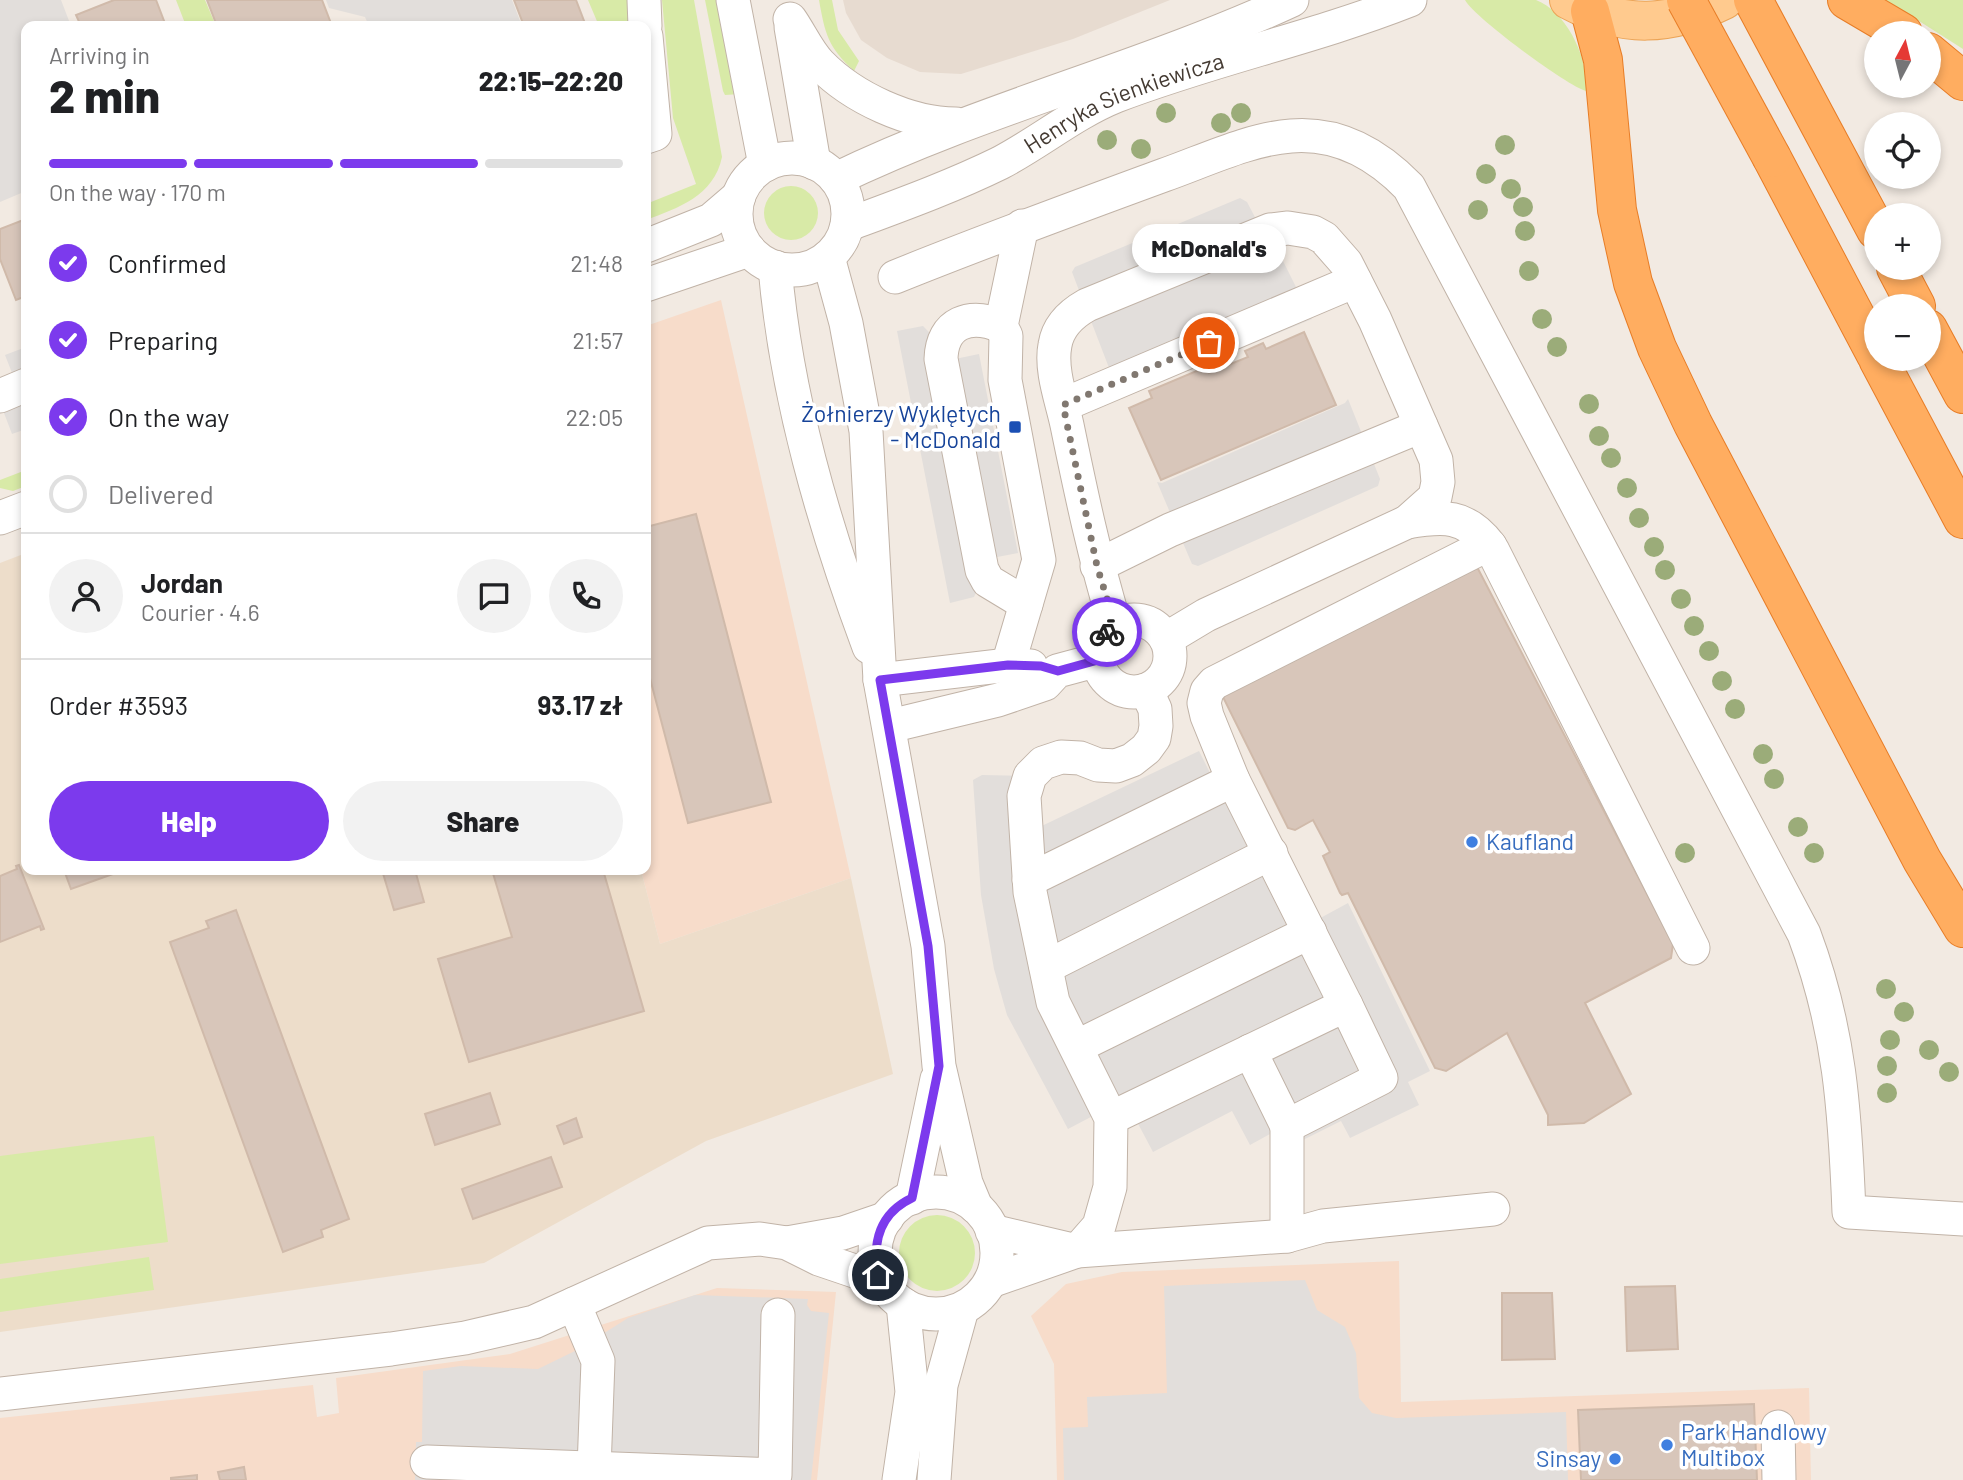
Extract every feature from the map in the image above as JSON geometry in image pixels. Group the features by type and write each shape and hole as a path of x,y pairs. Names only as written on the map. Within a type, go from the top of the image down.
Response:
{"highway":[{"path":"1686,0 1864,332"},
{"path":"1753,0 1864,207"},
{"path":"1847,0 1883,21"},
{"path":"1580,6 1603,60 1617,210 1633,283 1657,348 1693,424 1915,848 1963,928"},
{"path":"1941,62 1963,80"},
{"path":"1941,353 1963,394"},
{"path":"1884,371 1963,519"}],"main road":[{"path":"1580,6 1635,22 1681,19 1724,0"}],"street":[{"path":"644,0 645,21"},
{"path":"733,0 765,165"},
{"name":"Henryka Sienkiewicza","path":"825,171 1165,54 1292,0"},
{"name":"Henryka Sienkiewicza","path":"847,225 1001,162 1068,119 1114,97 1208,63 1356,22 1410,0"},
{"path":"651,284 762,259 794,270 812,266 828,257 840,242 847,225 846,201 825,171 788,10"},
{"name":"Henryka Sienkiewicza","path":"788,10 820,64 861,94 909,118 935,124 962,125"},
{"path":"651,90 655,134 651,135"},
{"path":"895,277 1022,226 1238,148 1291,135 1327,138 1360,147 1388,166 1409,187 1804,934 1833,1025 1845,1113 1849,1212 1963,1219"},
{"path":"651,244 711,220 739,197 754,173 765,165 798,159 825,171"},
{"path":"739,197 737,225 762,259 811,465 841,572 880,680 928,946 939,1066 966,1183 996,1241 997,1262 991,1281 979,1297 962,1309 943,1314 922,1314 888,1292 881,1280 875,1255 878,1235 899,1208 939,1066"},
{"path":"1008,665 1039,560 1005,380 1006,336 1001,326 1022,226"},
{"path":"1115,625 1097,566 1055,362 1055,345 1062,327 1072,314 1087,305 1248,238 1288,228 1324,238 1346,262 1436,460 1485,540 1693,948"},
{"path":"828,257 846,323 866,431 880,680"},
{"path":"1063,405 1355,281"},
{"path":"1001,326 973,318 959,322 948,330 941,345 941,359 982,570 988,581 1026,604"},
{"path":"0,396 21,387"},
{"path":"1097,566 1170,530 1421,426"},
{"path":"1407,522 1434,497 1438,482 1436,460"},
{"path":"0,518 21,510"},
{"path":"1166,639 1206,615 1407,522 1442,516 1485,540"},
{"path":"1287,1126 1381,1078 1233,780 1204,703 1207,691 1214,683 1485,540"},
{"path":"1138,620 1149,623 1166,639 1170,651 1165,675 1146,690 1136,692 1115,687 1107,679 1098,660 1101,640 1115,625 1138,620"},
{"path":"890,726 998,700 1045,684 1058,671 1098,660"},
{"path":"880,680 1008,665 1041,666 1058,671"},
{"path":"1077,1251 1099,1226 1110,1187 1111,1118 1053,1002 1029,880 1024,796 1030,776 1044,763 1061,757 1116,766 1132,760 1154,738 1154,709 1146,690"},
{"path":"1029,880 1233,780"},
{"path":"1046,967 1270,853"},
{"path":"1076,1047 1310,932"},
{"path":"1111,1118 1346,1005"},
{"path":"1250,1051 1287,1126 1287,1236"},
{"path":"787,1243 843,1233 941,1193 959,1196 984,1219 1077,1251"},
{"path":"991,1281 1077,1251 1287,1236 1323,1226 1493,1209"},
{"path":"0,1394 452,1340 534,1322 708,1243 760,1239 787,1243 819,1259 881,1280"},
{"path":"574,1304 598,1361 594,1469"},
{"path":"899,1480 912,1392 903,1304"},
{"path":"934,1480 941,1385 962,1309"},
{"path":"427,1462 775,1475 778,1315"},
{"path":"1778,1427 1779,1480"}],"shaded area":[{"path":"0,0 61,0 69,21 21,21 21,193 0,202"},
{"path":"326,0 512,0 520,21 367,21 365,17 329,8"},
{"path":"843,0 1170,0 1073,39 961,74 920,72 887,58 861,40 846,13"},
{"path":"1240,198 1247,202 1257,221 1080,293 1072,272 1075,267"},
{"path":"1274,243 1312,319 1121,399 1091,321"},
{"path":"721,300 851,878 660,944 642,875 651,875 651,324"},
{"path":"923,326 955,359 979,354 1018,553 992,558 974,597 950,603 897,331"},
{"path":"21,349 21,431 12,434 4,413 14,378 5,355"},
{"path":"1348,399 1380,479 1378,486 1198,566 1192,564 1157,482 1162,483 1345,403"},
{"path":"21,555 21,875 642,875 660,944 851,878 893,1074 706,1141 484,1263 0,1332 0,563"},
{"path":"1199,751 1291,934 1348,903 1430,1071 1408,1082 1419,1105 1350,1138 1341,1121 1293,1145 1270,1134 1250,1145 1232,1111 1153,1152 1125,1099 1068,1129 1007,1015 994,969 981,895 973,780 982,775 1030,776 1027,833"},
{"path":"1399,1261 1401,1402 1809,1388 1811,1480 1057,1480 1054,1364 1031,1316 1066,1284 1122,1272"},
{"path":"1305,1280 1317,1310 1345,1327 1356,1353 1359,1398 1372,1413 1396,1418 1566,1412 1568,1480 1064,1480 1063,1428 1088,1427 1087,1397 1167,1393 1164,1286"},
{"path":"717,1288 836,1292 817,1480 0,1480 0,1418 313,1385 317,1417 339,1413 336,1378 510,1354"},
{"path":"695,1295 808,1299 807,1305 811,1311 829,1313 811,1480 415,1480 416,1442 422,1442 423,1371 461,1366 538,1369 579,1349 628,1318"}],"green space":[{"path":"176,0 205,0 214,21 184,21"},
{"path":"588,0 629,0 631,21 597,21"},
{"path":"662,0 694,0 722,157 718,170 703,191 682,205 651,218 651,202 696,184 673,118"},
{"path":"705,0 721,0 740,94 725,95 723,91"},
{"path":"819,0 832,0 838,30 859,61 854,71 838,55 829,39"},
{"path":"1465,0 1536,0 1547,6 1566,26 1580,51 1586,91 1560,77 1522,50 1485,21"},
{"path":"1886,0 1963,0 1963,49 1941,35 1941,21 1919,21"},
{"path":"791,186 810,194 818,213 810,232 791,240 772,232 764,213 772,194"},
{"path":"21,472 21,488 13,491 0,488 0,480"},
{"path":"154,1136 168,1242 0,1264 0,1156"},
{"path":"937,1215 951,1218 964,1226 972,1239 975,1253 972,1267 964,1280 951,1288 937,1291 923,1288 910,1280 902,1267 899,1253 902,1239 910,1226 923,1218"},
{"path":"149,1257 154,1290 0,1312 0,1279"}],"building":[{"path":"114,0 156,0 164,21 79,21 76,15"},
{"path":"207,0 322,0 330,21 215,21"},
{"path":"514,0 576,0 584,21 522,21"},
{"path":"21,221 21,298 16,300 0,259 0,229"},
{"path":"1304,332 1336,405 1161,480 1129,408 1152,398 1149,391 1206,367 1209,373 1248,357 1245,351 1263,343 1266,349"},
{"path":"696,514 771,802 688,823 651,682 651,526"},
{"name":"Kaufland","path":"1476,565 1673,944 1671,958 1585,1003 1631,1094 1584,1123 1548,1125 1548,1115 1507,1033 1446,1071 1435,1068 1348,893 1340,893 1323,856 1330,852 1313,820 1295,830 1288,828 1222,695"},
{"path":"19,865 44,929 41,930 40,926 0,942 0,876 17,869 16,866"},
{"path":"66,875 110,875 71,889"},
{"path":"384,875 416,875 424,902 394,910"},
{"path":"493,875 604,875 644,1011 469,1062 438,959 512,937"},
{"path":"236,910 349,1219 321,1230 323,1237 283,1252 170,942 209,928 206,921"},
{"path":"490,1093 500,1124 435,1145 425,1114"},
{"path":"576,1118 582,1137 564,1144 557,1126"},
{"path":"551,1157 562,1187 473,1219 462,1189"},
{"path":"1675,1286 1678,1349 1627,1351 1625,1287"},
{"path":"1502,1293 1552,1293 1555,1359 1502,1360"},
{"name":"Park Handlowy Multibox","path":"1754,1404 1757,1480 1581,1480 1578,1410"},
{"path":"244,1467 246,1480 220,1480 218,1472"},
{"path":"197,1475 197,1480 171,1480 171,1478"}],"way so far":[{"path":"1107,632 1115,625 1097,566 1063,405 1209,343"}],"place":[{"name":"McDonald's","path":"1209,343"},
{"name":"Żołnierzy Wyklętych - McDonald","path":"1015,427"},
{"name":"Kaufland","path":"1472,842"},
{"name":"Park Handlowy Multibox","path":"1667,1445"},
{"name":"Sinsay","path":"1615,1459"}],"route":[{"path":"878,1275 875,1255 878,1235 887,1218 901,1203 912,1198 939,1066 928,946 880,680 1008,665 1041,666 1058,671 1098,660 1101,640 1107,632"}]}
